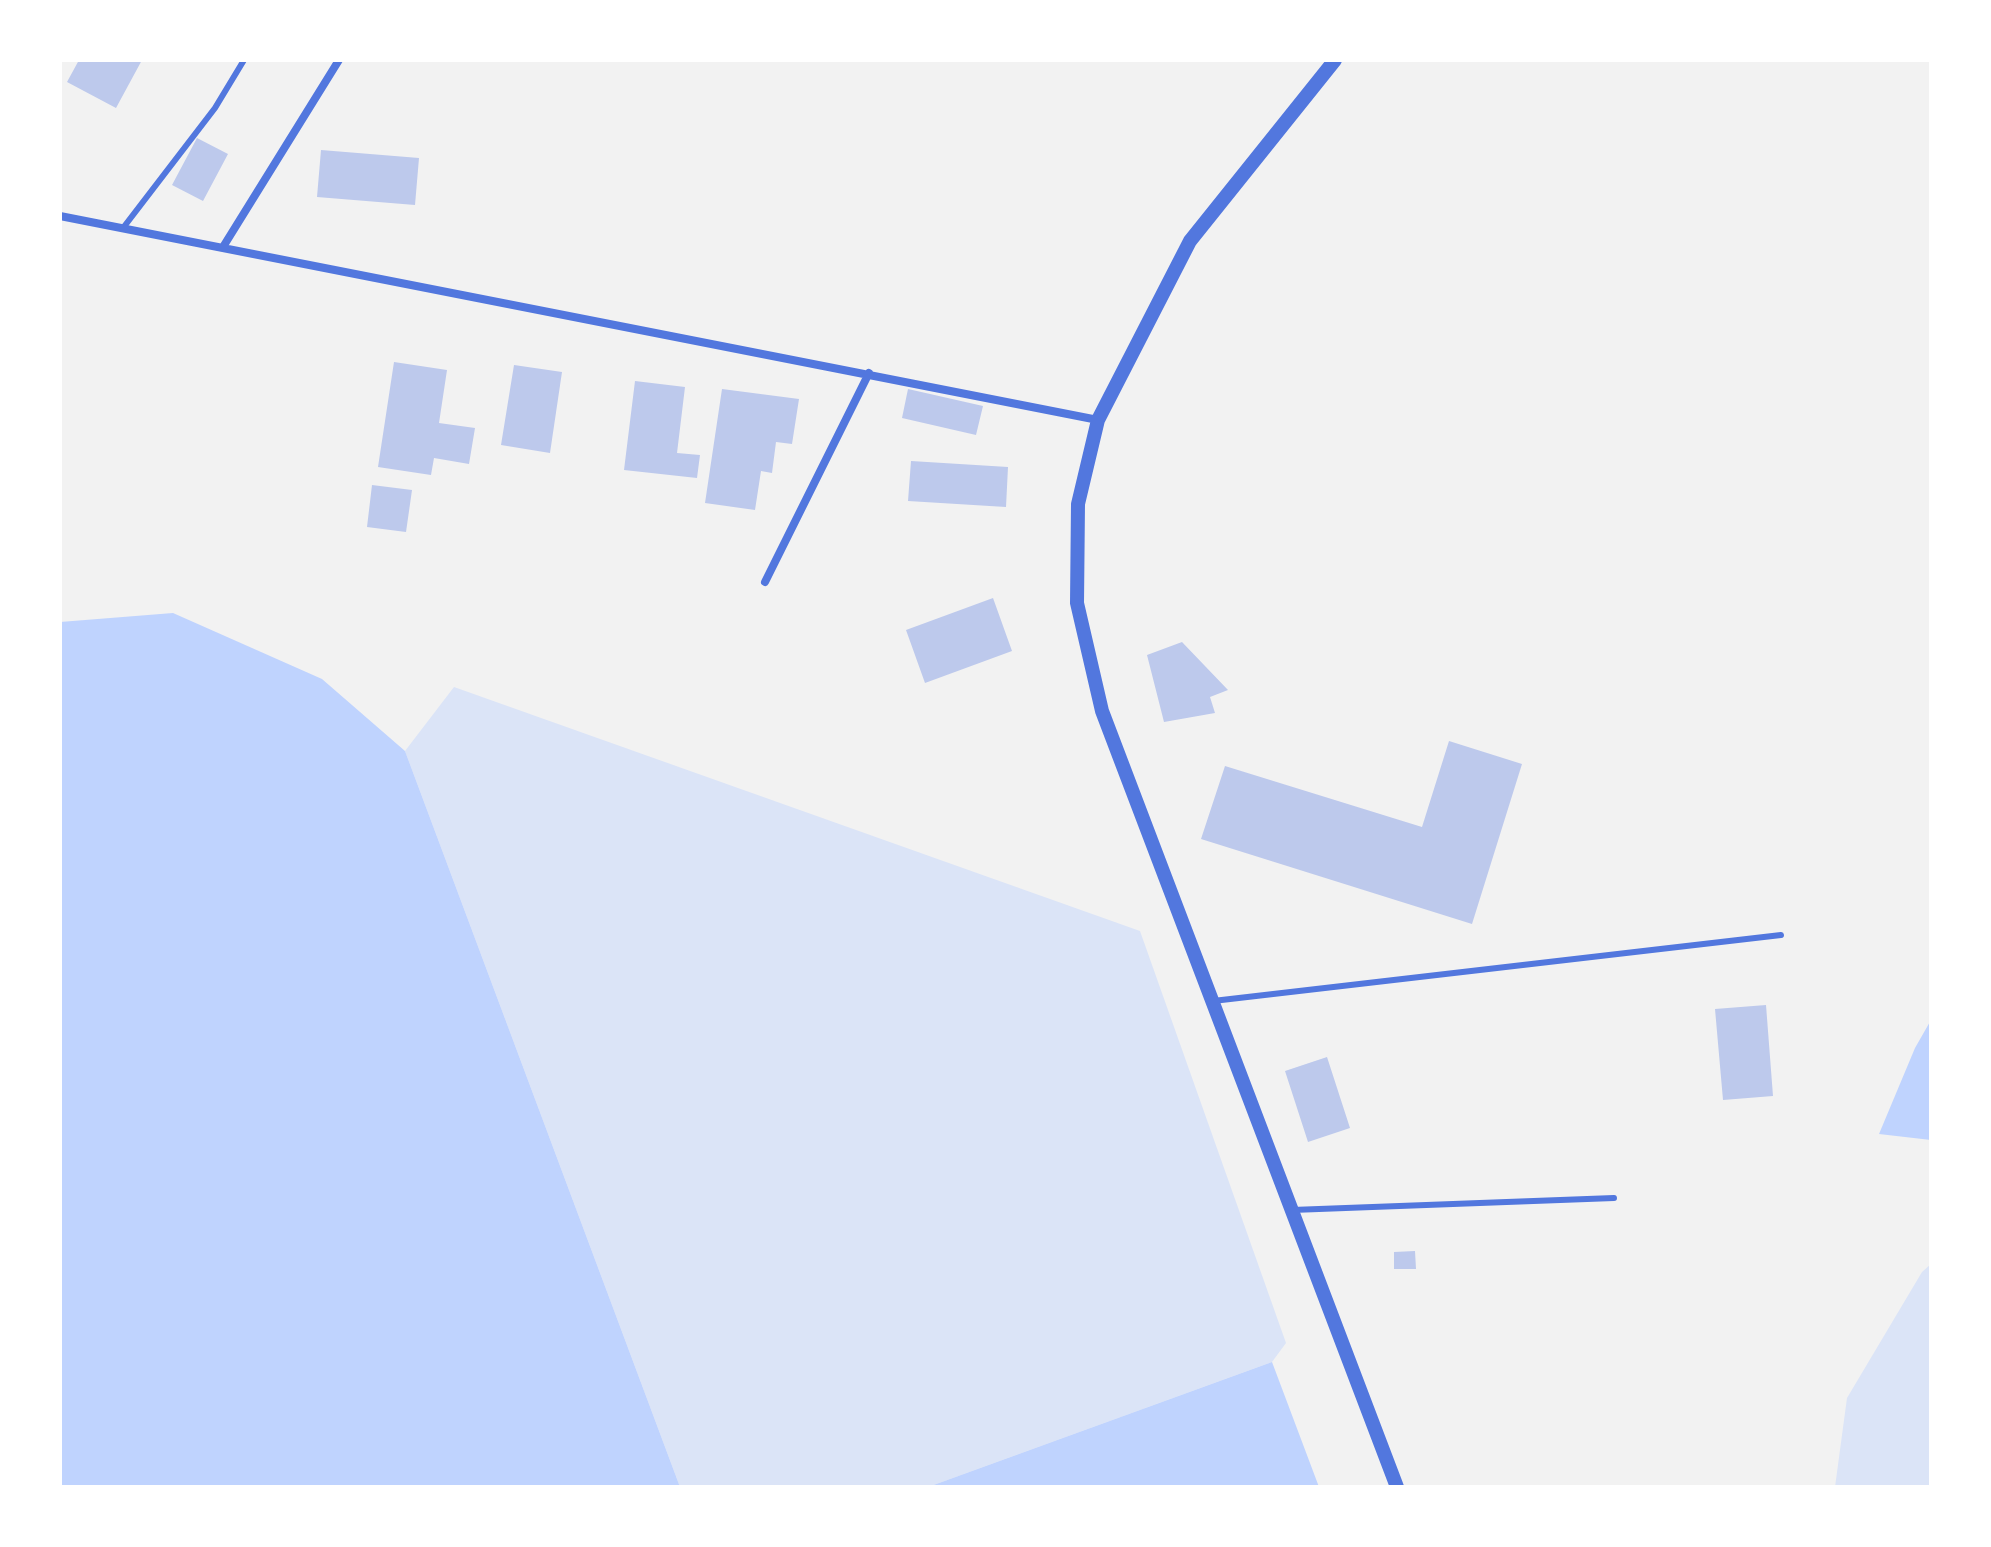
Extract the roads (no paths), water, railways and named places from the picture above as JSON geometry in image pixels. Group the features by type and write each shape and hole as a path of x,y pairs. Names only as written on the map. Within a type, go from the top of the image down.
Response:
{"street":[{"path":"223,247 339,60"},
{"path":"1335,60 1190,241 1098,420 1078,504 1077,603 1102,711 1397,1487"},
{"path":"60,216 1098,420"},
{"path":"765,582 869,373"}],"lane":[{"path":"123,228 215,108 244,60"},
{"path":"1213,1001 1781,935"},
{"path":"1292,1210 1614,1198"}],"water":[{"path":"173,613 322,679 405,751 680,1487 60,1487 60,622"},
{"path":"1931,1020 1931,1140 1879,1134 1915,1048"},
{"path":"1272,1362 1319,1487 928,1487"}]}
